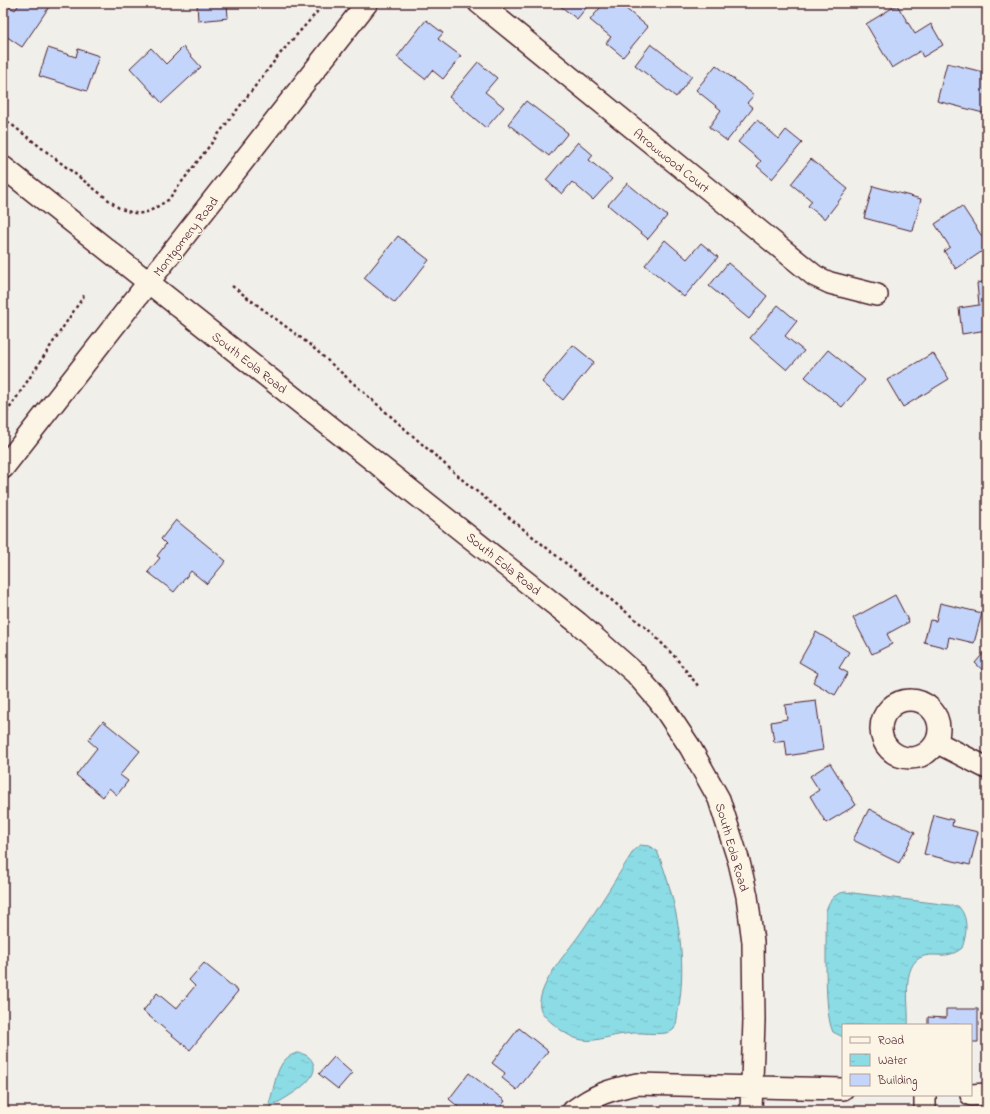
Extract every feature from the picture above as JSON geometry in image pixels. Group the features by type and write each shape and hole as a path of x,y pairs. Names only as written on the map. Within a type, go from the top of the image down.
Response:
{"street":[{"name":"Montgomery Road","path":"3,468 367,3"},
{"name":"Arrowwood Court","path":"479,3 815,276 830,283 877,295"},
{"name":"South Eola Road","path":"3,167 578,623 635,673 660,702 690,747 719,799 739,862 747,896 753,942 754,1020 751,1111"},
{"path":"936,742 987,768"},
{"path":"573,1111 609,1090 637,1084 842,1089"},
{"path":"972,1095 987,1094"},
{"path":"925,1096 925,1111"}],"path":[{"path":"3,118 119,208 134,214 145,212 168,200 279,55 325,3"},
{"path":"232,286 309,344 465,482 651,632 676,657 698,688"},
{"path":"3,418 85,294"}],"water":[{"path":"640,845 649,846 657,851 675,909 679,930 682,971 681,991 676,1025 674,1029 666,1033 633,1033 591,1040 574,1038 552,1023 543,1013 540,1007 542,992 557,964 577,939 634,850"},
{"path":"845,892 958,906 962,910 966,931 962,948 950,954 930,955 920,958 913,964 910,972 907,994 908,1024 842,1024 842,1036 833,1032 830,1022 827,992 826,911 832,898"},
{"path":"298,1053 307,1056 312,1061 314,1069 312,1076 301,1088 270,1106 269,1103 281,1066 290,1056"}],"building":[{"path":"3,3 15,10 20,3 42,3 49,7 22,47 3,34"},
{"path":"197,3 227,3 228,18 198,21"},
{"path":"560,3 590,3 577,19 559,5"},
{"path":"604,3 619,3 648,27 623,57 606,43 611,37 590,20"},
{"path":"897,5 915,34 931,24 943,45 923,57 920,51 892,68 866,24"},
{"path":"426,20 443,33 438,39 461,56 443,79 432,70 425,79 397,57"},
{"path":"651,44 692,76 676,97 635,65"},
{"path":"183,47 201,67 162,103 130,68 151,48 166,64"},
{"path":"48,48 76,57 78,49 99,56 87,91 39,76"},
{"path":"478,62 497,78 485,92 504,107 486,128 449,97"},
{"path":"947,63 987,73 987,114 937,101"},
{"path":"716,65 754,95 747,103 753,108 727,141 709,127 721,110 696,90"},
{"path":"526,101 568,133 549,156 508,124"},
{"path":"757,120 779,139 786,130 802,143 772,179 757,166 761,161 738,142"},
{"path":"578,142 593,155 589,160 612,179 593,200 572,182 562,194 546,180"},
{"path":"811,159 848,189 825,219 808,206 812,201 791,184"},
{"path":"627,183 667,216 648,239 608,205"},
{"path":"873,186 921,199 913,231 864,218"},
{"path":"962,206 987,244 987,248 956,269 944,251 950,247 935,224"},
{"path":"398,236 429,260 395,303 364,278"},
{"path":"665,240 687,259 701,243 718,257 684,297 645,265"},
{"path":"728,263 767,296 749,319 709,286"},
{"path":"987,281 987,330 962,334 959,308 979,305 977,283"},
{"path":"778,305 797,321 785,336 804,351 787,370 750,338"},
{"path":"573,345 594,362 563,400 542,382"},
{"path":"828,350 865,380 842,407 805,377"},
{"path":"933,353 949,379 903,407 887,380"},
{"path":"176,520 226,561 207,584 191,571 174,592 148,572 160,558 157,556 166,544 161,539"},
{"path":"895,595 909,622 887,634 892,644 872,654 853,618"},
{"path":"940,603 982,613 974,643 949,637 947,648 924,642 930,620 936,621"},
{"path":"816,632 849,652 839,668 848,673 835,695 813,682 818,673 799,662"},
{"path":"987,649 987,674 975,663"},
{"path":"816,701 823,750 787,756 785,740 774,742 771,722 787,719 785,705"},
{"path":"103,721 140,751 120,775 128,781 117,795 109,788 103,797 76,775 97,748 88,740"},
{"path":"830,763 856,805 826,823 810,796 819,790 810,776"},
{"path":"869,809 915,832 899,863 853,840"},
{"path":"934,815 953,820 952,826 978,832 970,865 924,854"},
{"path":"204,963 238,991 190,1050 143,1011 157,993 176,1009 195,986 189,980"},
{"path":"946,1009 978,1009 978,1042 972,1042 972,1024 928,1024 928,1017 946,1018"},
{"path":"519,1028 548,1051 517,1090 502,1078 505,1073 492,1063"},
{"path":"334,1057 352,1073 338,1089 319,1074"},
{"path":"469,1073 505,1101 497,1111 461,1111 462,1110 449,1099"}]}
